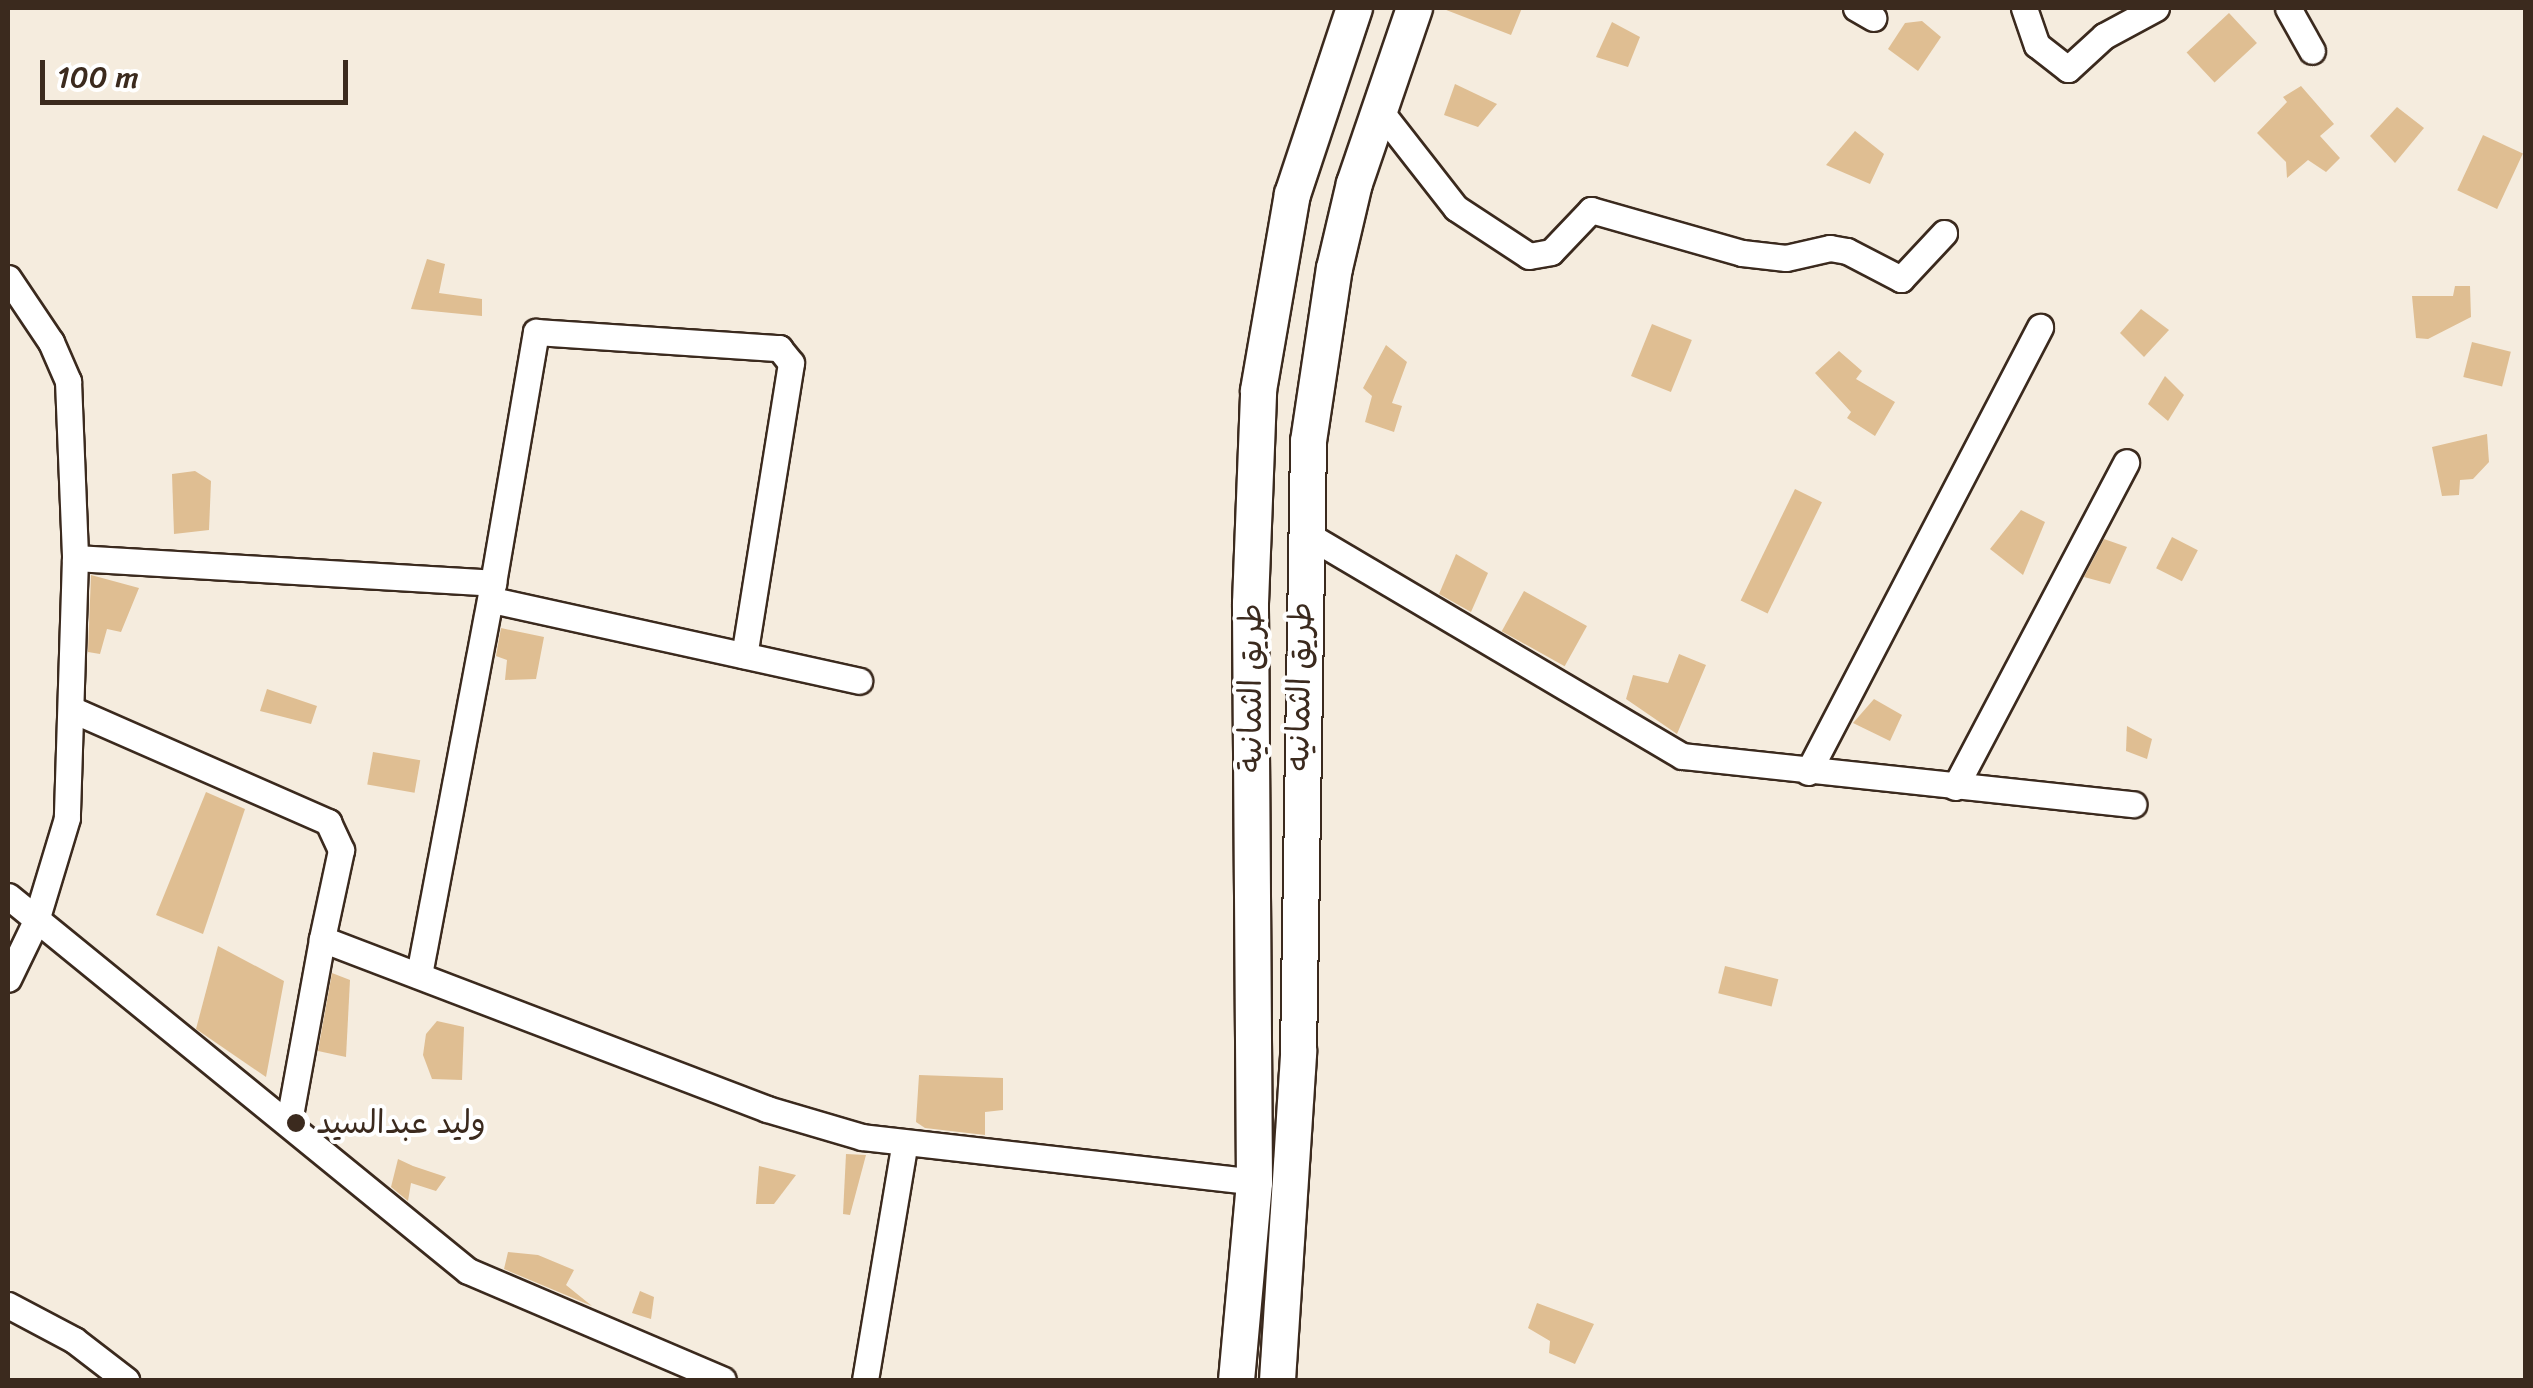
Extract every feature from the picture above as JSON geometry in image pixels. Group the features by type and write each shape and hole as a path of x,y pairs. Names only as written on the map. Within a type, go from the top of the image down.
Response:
{"street":[{"name":"طريق الثمانية","path":"1236,1380 1254,1182 1250,603 1258,390 1292,194 1354,8"},
{"name":"طريق الثمانيه","path":"1278,1380 1298,1052 1303,532 1308,441 1334,268 1378,106 1414,8"},
{"path":"2024,8 2037,46 2068,68 2104,36 2156,8"},
{"path":"2288,8 2312,51"},
{"path":"1378,106 1456,208 1529,256 1550,252 1591,210 1755,255 1847,251 1901,279 1944,233"},
{"path":"8,278 51,342 68,380 75,558 67,818 36,921 8,978"},
{"path":"1808,772 2040,328"},
{"path":"419,975 492,592 536,332 778,348 792,362 744,655"},
{"path":"1955,786 2126,462"},
{"path":"1303,532 1662,748 1706,762 2133,804"},
{"path":"75,558 492,592 859,681"},
{"path":"73,710 328,822 341,850 289,1122"},
{"path":"8,896 481,1279 723,1380"},
{"path":"322,939 767,1109 904,1147 1254,1182"},
{"path":"865,1380 904,1147"},
{"path":"8,1305 74,1340 126,1380"}],"building":[{"path":"1441,8 1522,8 1511,35"},
{"path":"2229,13 2257,43 2215,83 2187,53"},
{"path":"1922,21 1941,37 1918,71 1888,49 1905,23"},
{"path":"1612,22 1640,37 1628,67 1596,57"},
{"path":"1455,84 1497,104 1478,127 1444,115"},
{"path":"2301,86 2334,124 2320,136 2340,158 2326,172 2308,160 2287,178 2286,162 2257,133 2287,102 2283,97"},
{"path":"2397,107 2424,128 2395,163 2370,136"},
{"path":"1855,131 1884,154 1870,184 1826,165"},
{"path":"2483,135 2523,154 2497,209 2457,190"},
{"path":"427,259 445,264 439,293 482,299 482,316 411,309"},
{"path":"2455,286 2470,286 2471,317 2428,339 2416,338 2412,296 2453,296"},
{"path":"2141,309 2169,330 2144,357 2120,333"},
{"path":"1652,324 1692,340 1671,392 1631,376"},
{"path":"2472,342 2511,352 2502,387 2463,377"},
{"path":"1386,345 1407,362 1392,403 1402,406 1394,432 1365,422 1372,396 1363,388"},
{"path":"1839,351 1862,371 1856,379 1895,402 1875,436 1847,418 1851,412 1815,373"},
{"path":"2165,376 2184,395 2168,421 2148,404"},
{"path":"2487,434 2489,462 2473,479 2460,480 2459,495 2442,496 2432,447"},
{"path":"195,471 211,481 209,530 174,534 172,474"},
{"path":"1795,489 1822,502 1768,614 1741,600"},
{"path":"2021,510 2045,522 2023,575 1990,549"},
{"path":"2172,537 2198,550 2182,581 2156,568"},
{"path":"2104,539 2127,547 2110,584 2084,577"},
{"path":"1456,554 1488,573 1471,612 1439,594"},
{"path":"91,575 139,588 121,632 107,629 100,654 88,652"},
{"path":"1524,591 1587,626 1565,666 1502,631"},
{"path":"501,628 544,637 536,679 505,680 507,660 496,656"},
{"path":"1679,654 1706,665 1677,734 1626,699 1633,675 1668,683"},
{"path":"267,689 317,706 311,724 260,711"},
{"path":"1874,699 1902,715 1890,741 1853,723"},
{"path":"2127,726 2152,739 2147,759 2126,751"},
{"path":"373,752 420,760 415,793 367,784"},
{"path":"206,792 245,809 203,934 156,915"},
{"path":"218,946 284,981 266,1077 196,1029"},
{"path":"1725,966 1778,979 1772,1006 1718,993"},
{"path":"332,973 350,980 346,1057 318,1051"},
{"path":"437,1021 464,1027 462,1080 432,1079 423,1055 426,1034"},
{"path":"919,1075 1003,1078 1003,1110 985,1112 985,1135 925,1128 916,1122"},
{"path":"846,1154 866,1155 850,1215 843,1214"},
{"path":"398,1159 446,1177 436,1191 411,1183 408,1201 391,1187"},
{"path":"759,1166 796,1175 774,1204 756,1204"},
{"path":"508,1252 538,1255 574,1270 566,1285 592,1306 504,1269"},
{"path":"640,1291 654,1297 651,1319 632,1313"},
{"path":"1537,1303 1594,1324 1575,1364 1549,1353 1550,1341 1528,1328"}],"place":[{"name":"وليد عبدالسيد","path":"296,1123"}]}
